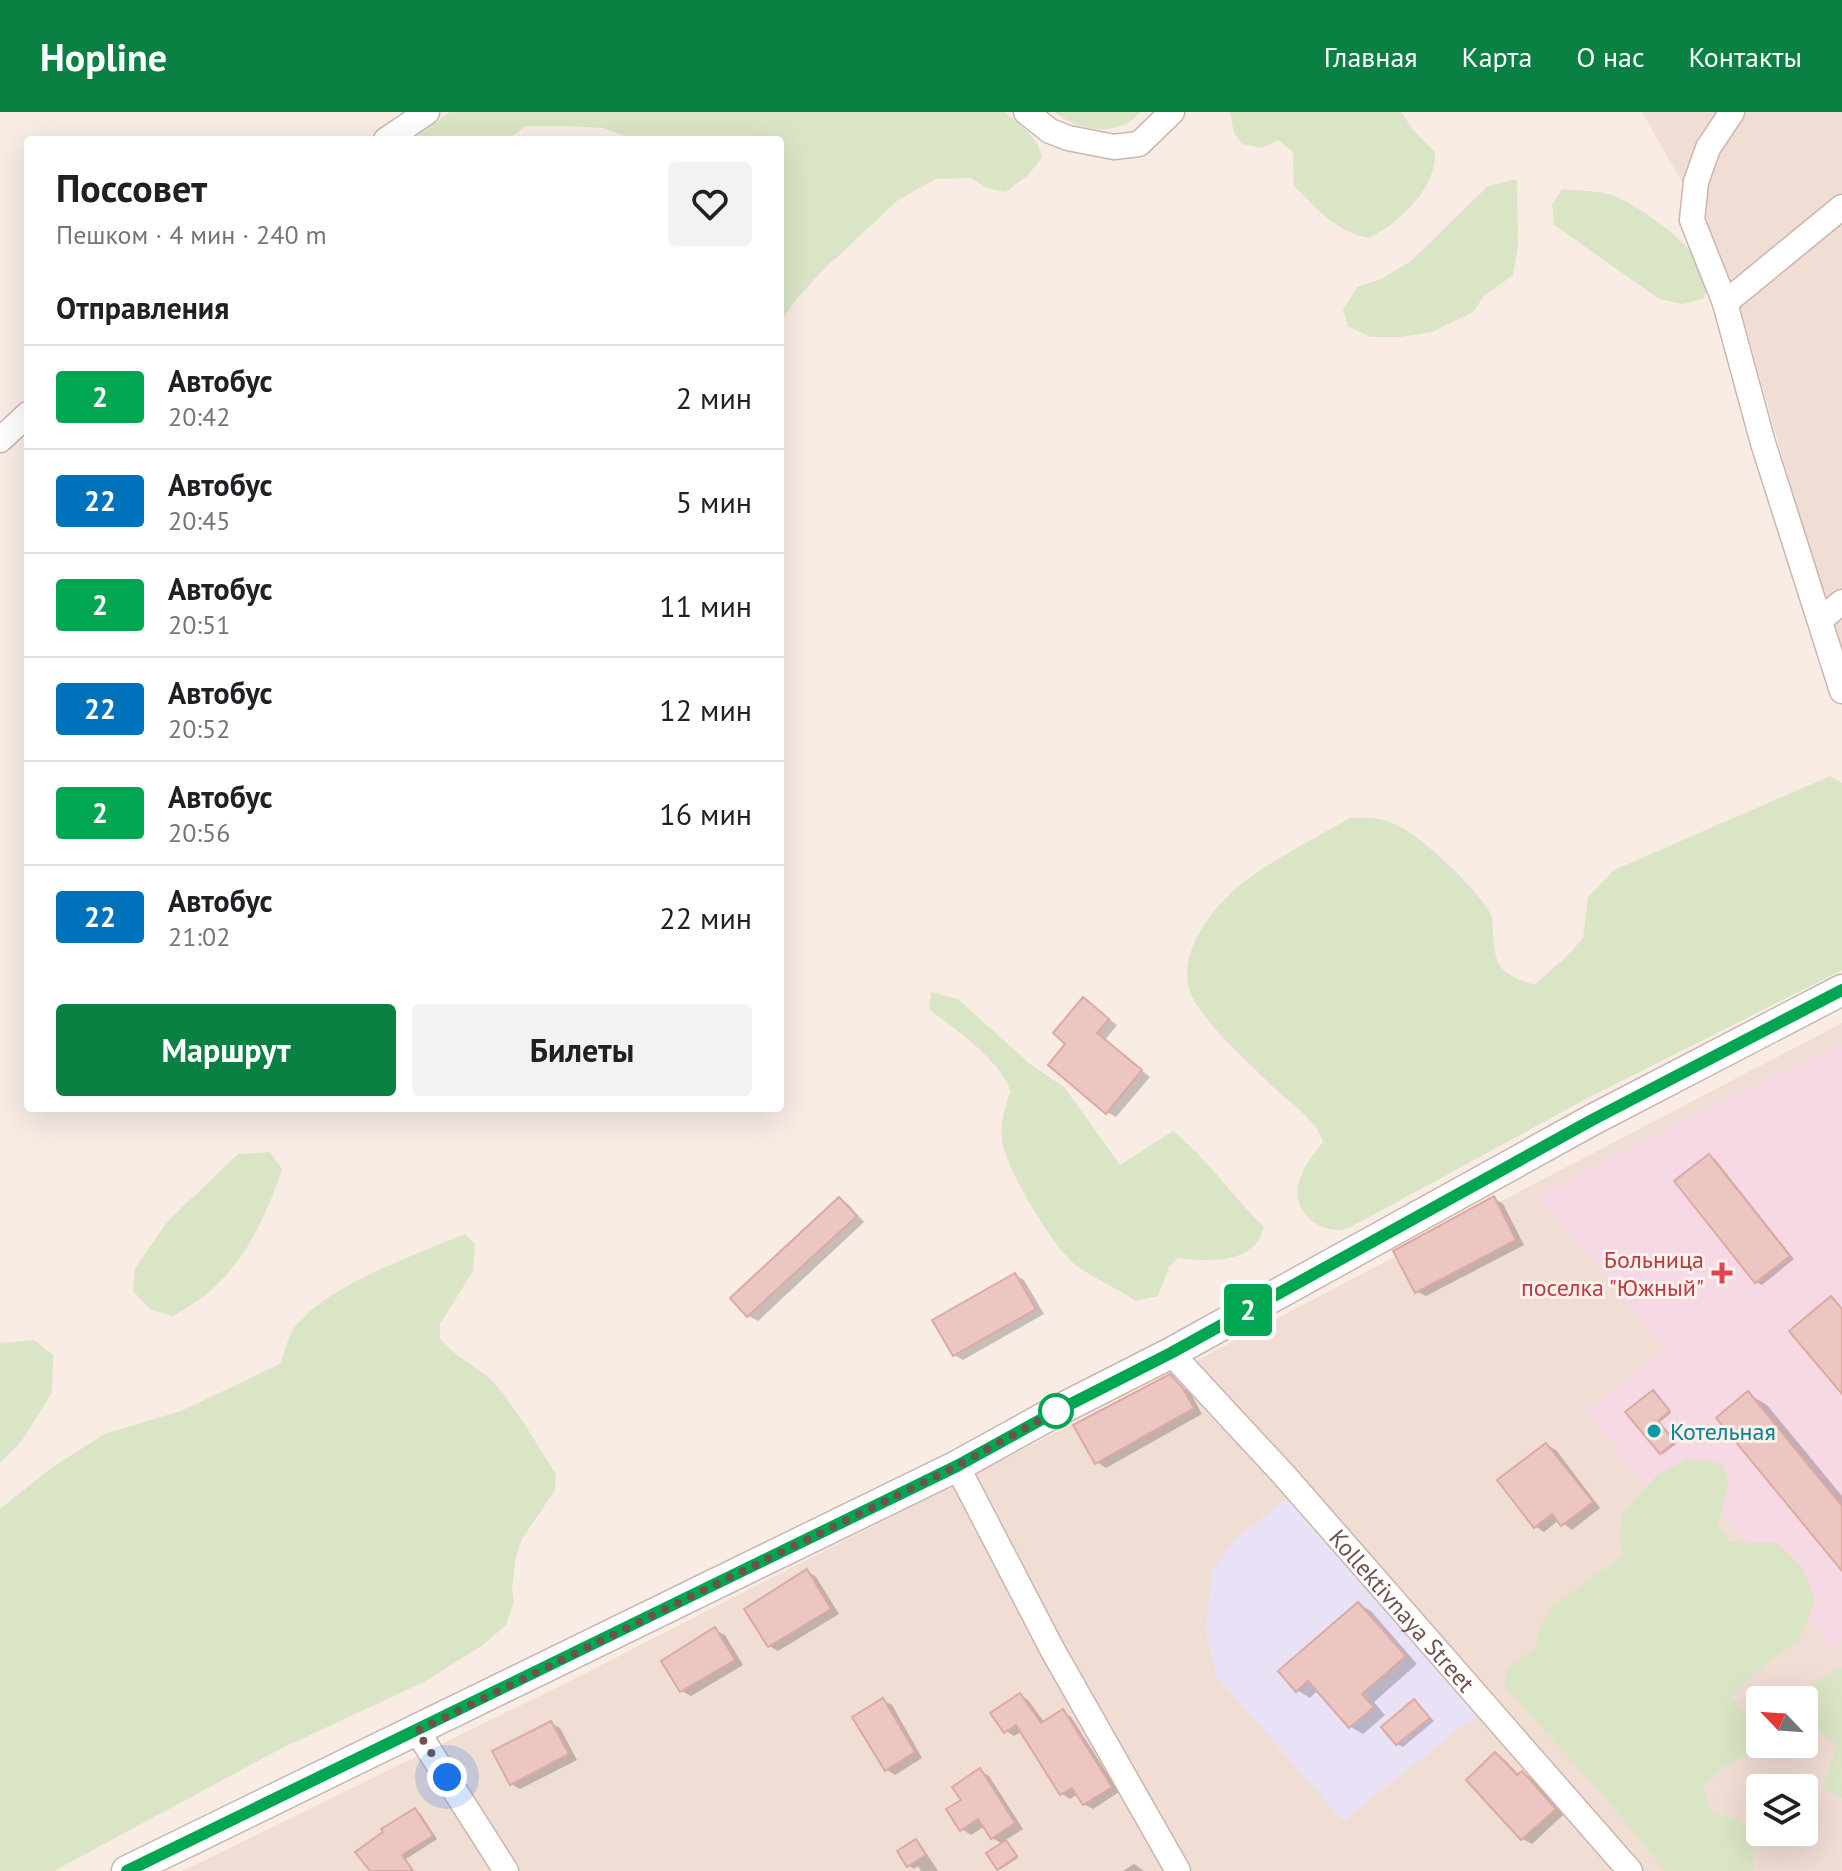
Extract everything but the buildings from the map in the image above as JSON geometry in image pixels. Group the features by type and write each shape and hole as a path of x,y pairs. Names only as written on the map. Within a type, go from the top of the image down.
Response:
{"street":[{"path":"392,136 427,112"},
{"path":"1026,112 1050,131 1068,138 1114,147 1139,144 1172,112"},
{"path":"1732,112 1708,148 1696,182 1692,220 1725,303 1763,443 1842,691"},
{"path":"1725,303 1842,207"},
{"path":"0,440 24,418"},
{"path":"1820,620 1842,602"},
{"path":"127,1871 957,1466 1040,1419 1171,1353 1592,1120 1842,990"},
{"name":"Kollektivnaya Street","path":"1171,1353 1284,1475 1630,1871"},
{"path":"957,1466 1052,1649 1178,1871"},
{"path":"417,1731 506,1871"}],"shaded area":[{"path":"1642,112 1842,112 1842,650 1833,635 1741,311 1682,182"},
{"path":"1842,1023 1842,1871 183,1871 576,1678 1207,1355"},
{"name":"Больница поселка \"Южный\"","path":"1842,1045 1842,1641 1832,1650 1693,1475 1656,1500 1586,1411 1665,1350 1539,1196 1695,1113"},
{"path":"1289,1497 1482,1711 1343,1821 1217,1677 1206,1633 1211,1573 1237,1537"}],"green space":[{"path":"450,112 1004,112 1033,138 1042,158 1028,175 1006,192 987,188 971,178 936,179 898,200 820,273 793,303 784,318 784,136 624,136 603,128 572,126 525,126 513,136 419,135"},
{"path":"1055,112 1140,112 1122,126 1099,129 1075,124"},
{"path":"1230,112 1401,112 1413,130 1435,152 1430,179 1404,214 1369,238 1357,235 1328,218 1294,186 1293,152 1278,140 1262,148 1242,144 1234,133"},
{"path":"1517,179 1518,247 1513,275 1484,296 1473,312 1432,332 1402,337 1370,337 1348,326 1343,310 1357,287 1381,279 1411,261 1488,186"},
{"path":"1562,189 1612,195 1669,230 1705,270 1708,283 1703,299 1682,304 1659,299 1554,225 1552,205"},
{"path":"1830,776 1842,783 1842,970 1586,1099 1350,1227 1330,1229 1314,1222 1302,1210 1297,1194 1298,1185 1311,1157 1323,1142 1319,1133 1308,1118 1216,1030 1197,1006 1187,979 1188,963 1200,931 1222,902 1245,881 1350,818 1390,822 1424,844 1476,894 1491,915 1498,962 1507,973 1534,985 1583,938 1588,897 1614,870"},
{"path":"931,992 958,999 1030,1064 1064,1087 1120,1165 1173,1131 1264,1227 1256,1243 1247,1251 1229,1258 1178,1258 1169,1267 1158,1296 1136,1301 1077,1266 1045,1228 1007,1158 1002,1124 1011,1091 986,1056 929,1009"},
{"path":"270,1152 282,1169 265,1214 229,1272 194,1303 173,1316 151,1310 133,1291 135,1268 168,1221 238,1154"},
{"path":"465,1234 475,1244 473,1271 440,1324 440,1339 497,1386 556,1474 555,1490 522,1539 516,1556 512,1587 514,1602 506,1625 483,1645 424,1682 282,1748 54,1871 0,1871 0,1509 50,1469 104,1434 181,1411 280,1364 297,1324 331,1296 399,1261"},
{"path":"34,1340 53,1355 52,1392 24,1438 0,1463 0,1343"},
{"path":"1687,1459 1722,1464 1729,1483 1717,1525 1730,1542 1777,1543 1803,1568 1815,1601 1799,1640 1731,1695 1746,1715 1746,1756 1726,1766 1702,1787 1713,1814 1738,1819 1746,1828 1746,1846 1755,1846 1753,1871 1665,1871 1602,1794 1505,1687 1507,1669 1536,1647 1540,1628 1552,1606 1623,1556 1623,1513 1656,1476"},
{"path":"1842,1667 1842,1798 1822,1787 1838,1745 1818,1730 1818,1686 1807,1686"}],"bus line":[{"name":"2","path":"127,1871 957,1466 1171,1353 1592,1120 1842,990"}],"place":[{"name":"Больница поселка \"Южный\"","path":"1722,1273"},
{"name":"Котельная","path":"1654,1431"}],"route":[{"path":"447,1777 417,1731 957,1466 1056,1411"}]}
